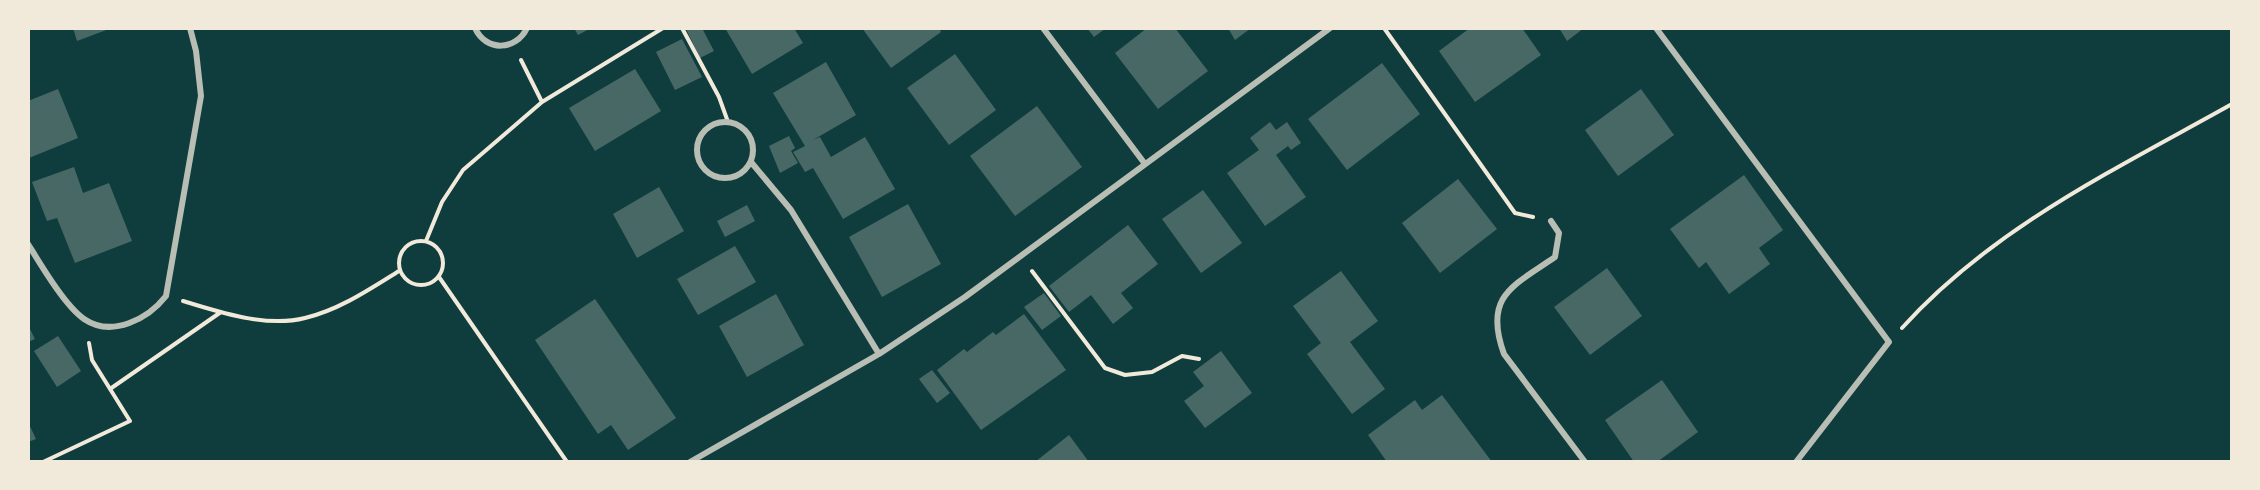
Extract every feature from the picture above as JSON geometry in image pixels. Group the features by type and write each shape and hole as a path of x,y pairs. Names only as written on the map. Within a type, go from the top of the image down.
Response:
{"street":[{"path":"28,244 51,281 83,319 97,325 127,326 156,309 166,296 201,96 196,51 190,28"},
{"path":"475,28 485,41 494,45 513,44 527,28"},
{"path":"1043,28 1145,164"},
{"path":"690,462 879,354 965,297 1330,28"},
{"path":"1656,28 1889,342 1796,462"},
{"path":"728,122 737,124 750,136 753,153 745,170 728,177 719,177 703,167 698,149 704,132 719,123 728,122"},
{"path":"750,162 790,210 879,354"},
{"path":"1551,221 1559,233 1555,257 1510,288 1497,307 1497,336 1504,354 1585,462"}],"path":[{"path":"426,241 442,202 462,170 542,102 663,28"},
{"path":"682,28 719,97 728,122"},
{"path":"1384,28 1515,213 1551,221"},
{"path":"513,44 542,102"},
{"path":"1889,342 1958,273 2015,228 2232,104"},
{"path":"426,241 441,253 443,265 439,277 427,285 420,286 407,281 399,271 398,259 404,248 414,242 426,241"},
{"path":"1021,256 1106,368 1125,375 1152,372 1182,356 1199,359"},
{"path":"166,296 221,312 266,320 304,319 347,301 399,271"},
{"path":"439,277 567,462"},
{"path":"110,389 221,312"},
{"path":"43,462 130,421 92,360 83,319"}],"building":[{"path":"73,28 109,28 109,29 77,41"},
{"path":"574,28 591,28 578,35"},
{"path":"702,28 714,51 700,58 686,29"},
{"path":"725,28 794,28 803,43 752,74"},
{"path":"862,28 939,28 941,32 891,68"},
{"path":"1087,28 1106,28 1094,37"},
{"path":"1147,28 1175,28 1208,71 1158,109 1115,53"},
{"path":"1228,28 1251,28 1235,40"},
{"path":"1470,28 1522,28 1541,55 1475,102 1439,51"},
{"path":"1559,28 1584,28 1567,41"},
{"path":"682,39 702,77 675,90 656,52"},
{"path":"955,54 996,110 949,145 907,88"},
{"path":"826,62 856,115 813,140 820,137 831,157 865,137 895,189 843,219 813,168 805,172 793,152 805,146 773,93"},
{"path":"1382,63 1420,114 1347,170 1308,119"},
{"path":"635,69 661,111 595,151 569,108"},
{"path":"58,89 78,138 29,158 28,101"},
{"path":"1641,89 1674,135 1618,176 1585,130"},
{"path":"1037,106 1082,167 1015,216 970,156"},
{"path":"1270,122 1276,130 1287,122 1301,143 1291,150 1288,146 1276,155 1306,197 1265,226 1227,173 1259,150 1250,138"},
{"path":"789,136 795,148 791,151 798,163 780,173 769,146"},
{"path":"74,167 83,193 109,183 132,241 75,263 57,218 47,221 32,182"},
{"path":"1744,175 1783,230 1759,248 1770,264 1729,294 1706,262 1699,268 1670,229"},
{"path":"1458,179 1497,229 1440,273 1402,223"},
{"path":"659,187 684,231 637,258 613,214"},
{"path":"1203,190 1242,243 1201,273 1162,219"},
{"path":"908,204 941,264 882,297 849,237"},
{"path":"747,205 755,221 725,237 717,221"},
{"path":"1128,225 1158,264 1121,293 1133,308 1113,324 1091,295 1069,312 1049,286"},
{"path":"735,246 756,282 698,315 677,279"},
{"path":"1607,268 1642,316 1590,355 1554,307"},
{"path":"1341,271 1378,321 1350,342 1385,389 1352,414 1307,354 1321,343 1293,306"},
{"path":"1044,293 1061,316 1042,330 1024,307"},
{"path":"776,294 804,345 747,377 719,326"},
{"path":"595,299 676,418 628,450 611,425 598,434 535,340"},
{"path":"1024,314 1066,370 981,430 937,370 964,349 967,352 993,332 996,335"},
{"path":"28,325 35,339 28,342"},
{"path":"58,336 81,371 57,387 34,351"},
{"path":"1221,351 1252,393 1205,428 1184,401 1204,386 1193,372"},
{"path":"932,370 950,393 937,403 919,379"},
{"path":"1662,380 1698,432 1657,462 1634,462 1605,420"},
{"path":"1442,395 1492,462 1387,462 1368,435 1415,400 1422,410"},
{"path":"28,422 36,439 28,442"},
{"path":"1069,435 1089,462 1035,462"}]}
